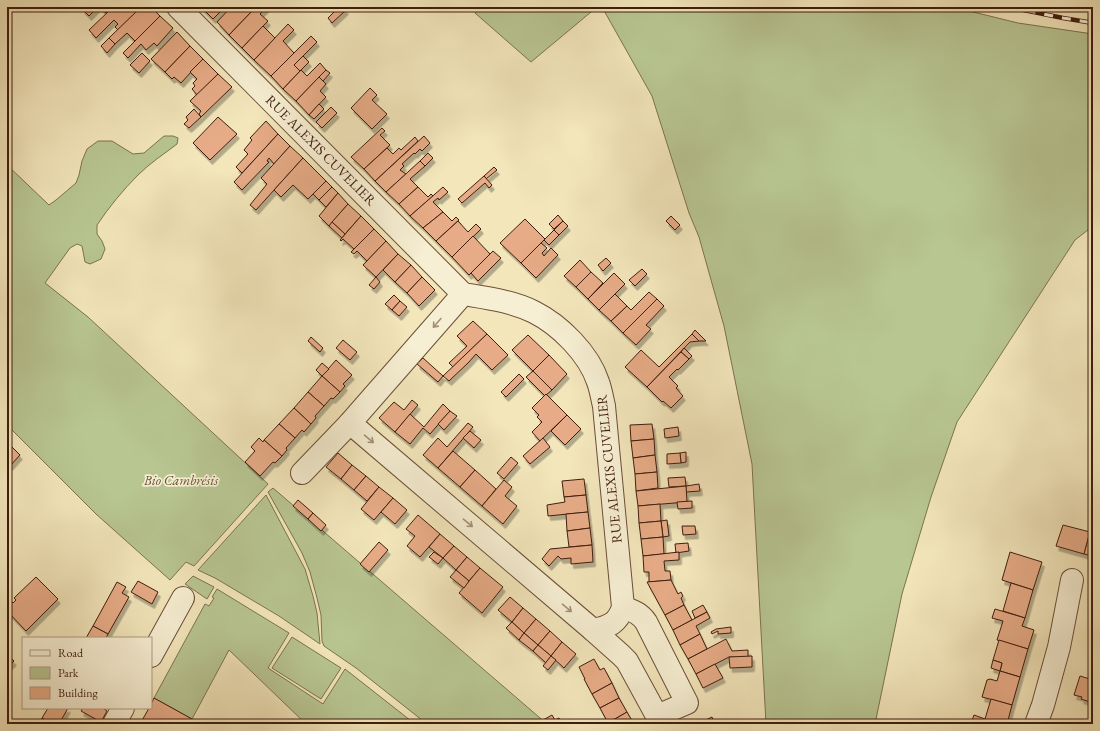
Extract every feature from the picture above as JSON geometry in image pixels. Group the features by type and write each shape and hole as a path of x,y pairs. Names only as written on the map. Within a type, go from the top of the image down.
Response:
{"street":[{"name":"RUE ALEXIS CUVELIER","path":"178,7 463,294 506,302 533,311 557,326 578,348 593,370 598,381 604,406 623,607"},
{"path":"302,473 350,423 463,294"},
{"path":"350,423 621,655 627,661 657,716 687,703 642,616 623,607 621,614 612,624 607,627 593,630"},
{"path":"1039,723 1059,647 1072,580"},
{"path":"152,654 183,598"},
{"path":"114,724 122,709"}],"green space":[{"path":"480,7 597,7 531,62 475,13"},
{"path":"602,7 953,7 1018,23 1093,34 1093,226 1075,240 957,422 931,497 902,594 875,724 766,724 752,464 724,326 699,237 689,213 652,96"},
{"name":"Bio Cambrésis","path":"164,136 173,136 178,138 177,144 138,175 116,199 97,225 97,234 105,249 101,259 90,264 85,262 82,246 77,244 70,248 45,283 88,317 268,484 194,566 186,562 170,580 96,514 7,425 7,165 49,205 76,183 87,149 98,141 112,141 133,154 144,153"},
{"path":"273,488 547,724 427,724 356,668 324,646 322,641 321,615 310,572 302,553 268,492"},
{"path":"266,495 305,569 317,613 320,644 279,616 215,578 198,570"},
{"path":"193,576 214,587 207,599 185,584"},
{"path":"217,589 289,633 268,668 323,704 345,669 415,724 306,724 229,650 192,719 154,698 205,604 209,606"},
{"path":"292,637 341,668 321,699 272,668"}],"building":[{"path":"84,7 98,7 89,16 82,9"},
{"path":"100,7 113,7 106,13"},
{"path":"120,7 141,7 118,30 115,27 118,24 114,20 96,38 89,30 111,9 114,12"},
{"path":"141,7 151,7 160,16 135,41 127,33 115,44 109,38"},
{"path":"201,7 225,7 213,19"},
{"path":"231,7 252,7 254,9 229,35 217,22"},
{"path":"256,7 267,7 260,14 268,21 242,48 229,35"},
{"path":"339,7 343,7 346,10 332,23 328,18"},
{"path":"160,16 173,28 157,46 154,43 146,50 141,44 128,58 123,53"},
{"path":"288,24 294,30 283,41 294,53 271,76 254,60"},
{"path":"263,26 275,38 254,60 242,48"},
{"path":"177,32 190,46 165,72 151,59"},
{"path":"311,36 317,42 294,65 300,71 283,89 271,76"},
{"path":"109,38 115,44 107,53 101,46"},
{"path":"190,46 203,59 181,83 174,77 172,79 165,72"},
{"path":"142,53 150,61 139,73 130,65"},
{"path":"303,56 309,62 300,71 294,65"},
{"path":"203,59 218,74 197,95 192,89 195,86 193,83 197,79 190,72"},
{"path":"320,63 326,70 296,101 283,89 301,70 307,76"},
{"path":"326,70 330,73 323,81 319,77"},
{"path":"218,74 232,87 201,117 199,114 201,111 190,101"},
{"path":"319,77 326,84 320,91 326,97 309,115 296,101"},
{"path":"370,88 377,95 372,100 387,114 372,129 351,108"},
{"path":"319,104 324,109 314,119 309,115"},
{"path":"331,107 337,113 322,128 316,122"},
{"path":"194,109 201,117 189,128 184,124 188,120 186,117"},
{"path":"218,117 237,134 210,160 193,143"},
{"path":"266,121 278,134 242,173 236,167 248,154 244,150 252,140 250,138"},
{"path":"382,128 385,131 380,135 390,145 364,169 351,157"},
{"path":"278,134 290,146 274,164 269,158 267,161 269,162 242,190 234,182"},
{"path":"424,136 430,143 422,151 420,149 415,154 414,153 402,164 404,166 400,170 406,174 386,192 375,181"},
{"path":"415,137 418,141 375,181 364,169 387,148 393,154 399,148 401,150"},
{"path":"290,146 303,158 256,210 250,205 267,184 261,178"},
{"path":"428,153 433,158 425,166 420,161"},
{"path":"303,158 326,181 308,199 293,185 281,197 274,190"},
{"path":"420,161 425,166 410,179 418,187 399,204 386,192"},
{"path":"494,167 497,170 486,179 484,176"},
{"path":"484,176 492,185 489,188 485,183 462,203 458,199"},
{"path":"326,181 332,187 319,200 313,194"},
{"path":"332,187 338,193 326,207 319,200"},
{"path":"418,187 428,197 431,194 433,196 410,216 399,204"},
{"path":"443,187 448,192 439,200 438,198 433,202 443,212 423,228 410,216"},
{"path":"338,193 348,204 329,226 319,216"},
{"path":"348,204 361,216 345,234 332,222"},
{"path":"443,212 452,221 456,217 459,220 436,241 423,228"},
{"path":"558,215 563,221 554,229 549,224"},
{"path":"361,216 374,229 354,249 343,239 341,241 340,240"},
{"path":"671,216 680,225 675,230 666,221"},
{"path":"525,219 545,239 521,263 500,243"},
{"path":"458,221 468,232 476,224 481,229 452,257 436,241"},
{"path":"563,221 568,226 559,235 554,230"},
{"path":"332,222 345,234 342,238 329,226"},
{"path":"374,229 386,241 367,261 357,251 354,254 351,252"},
{"path":"554,230 559,235 549,245 544,240"},
{"path":"473,236 490,254 469,275 452,257"},
{"path":"386,241 398,254 376,277 363,265"},
{"path":"541,243 547,248 542,253 544,256 551,248 558,255 536,278 521,263"},
{"path":"493,251 501,258 478,281 471,273"},
{"path":"398,254 411,265 395,282 383,270"},
{"path":"606,258 611,263 603,271 598,265"},
{"path":"580,260 591,272 576,287 564,276"},
{"path":"411,265 422,277 407,293 395,282"},
{"path":"642,269 647,274 635,286 629,280"},
{"path":"591,272 603,283 588,299 576,287"},
{"path":"614,273 625,284 599,310 588,299"},
{"path":"376,277 380,282 374,289 369,285"},
{"path":"422,277 435,290 419,306 407,293"},
{"path":"649,292 657,299 623,333 611,321 627,306 631,310"},
{"path":"615,294 627,306 611,321 599,310"},
{"path":"394,295 400,301 392,310 385,304"},
{"path":"657,299 664,306 646,325 651,329 636,345 623,333"},
{"path":"400,301 407,307 399,316 392,310"},
{"path":"473,321 487,334 453,367 449,363 467,346 457,336"},
{"path":"695,330 706,341 699,341 692,334"},
{"path":"487,334 508,355 492,370 476,354 449,381 443,376"},
{"path":"692,334 699,341 690,342 647,387 625,367 641,350 659,367"},
{"path":"528,335 549,355 533,371 512,350"},
{"path":"311,337 323,348 320,352 308,341"},
{"path":"343,340 357,352 350,360 336,348"},
{"path":"684,348 692,356 689,359 681,352"},
{"path":"681,352 689,359 669,377 678,386 676,388 683,396 671,408 663,401 662,402 647,387"},
{"path":"549,355 567,374 552,390 533,371"},
{"path":"423,358 443,376 438,382 417,364"},
{"path":"336,360 352,375 343,384 345,386 340,392 322,376"},
{"path":"322,363 329,369 322,376 316,370"},
{"path":"533,371 552,390 545,396 526,377"},
{"path":"519,374 524,379 506,397 501,392"},
{"path":"322,376 340,392 333,399 331,398 324,406 308,392"},
{"path":"308,392 324,406 315,416 316,418 311,424 294,408"},
{"path":"546,394 567,415 540,441 532,432 542,422 537,417 539,415 532,408"},
{"path":"412,400 418,405 395,432 379,418 394,402 404,410"},
{"path":"443,404 450,411 430,434 423,428 410,444 395,432 410,414 424,427"},
{"path":"294,408 311,424 304,432 302,430 295,438 279,424"},
{"path":"450,411 457,416 444,430 438,424"},
{"path":"567,415 581,429 565,445 551,431"},
{"path":"468,423 473,427 438,468 423,455 438,438 447,447"},
{"path":"279,424 295,438 286,448 287,450 282,456 264,440"},
{"path":"652,424 654,439 631,441 630,425"},
{"path":"678,427 679,436 665,438 664,429"},
{"path":"470,431 481,440 474,448 463,438"},
{"path":"259,438 263,442 264,440 282,456 275,463 273,462 260,476 245,462 255,451 251,447"},
{"path":"543,438 550,447 530,464 523,456"},
{"path":"654,439 655,455 633,458 631,441"},
{"path":"7,442 20,455 10,466 9,465 7,467"},
{"path":"453,451 475,470 460,487 438,468"},
{"path":"686,452 686,462 681,463 680,453"},
{"path":"338,453 352,465 341,479 326,467"},
{"path":"680,453 681,463 667,464 667,454"},
{"path":"655,455 657,472 635,474 633,458"},
{"path":"511,457 518,463 504,479 497,473"},
{"path":"352,465 366,476 354,490 341,479"},
{"path":"475,470 496,489 482,506 460,487"},
{"path":"657,472 658,488 636,491 635,474"},
{"path":"366,476 379,487 367,501 354,490"},
{"path":"685,477 686,486 669,487 668,478"},
{"path":"584,479 586,495 564,497 562,481"},
{"path":"504,480 512,487 505,496 517,506 503,524 482,506"},
{"path":"699,484 700,491 686,492 686,486"},
{"path":"686,486 687,502 638,506 636,491"},
{"path":"379,487 393,498 374,520 361,509"},
{"path":"586,495 588,512 548,516 547,505 565,502 564,497"},
{"path":"393,498 407,510 395,524 381,512"},
{"path":"298,500 313,513 308,519 293,506"},
{"path":"692,501 692,508 678,509 677,502"},
{"path":"660,504 661,521 639,523 638,506"},
{"path":"588,512 590,528 567,531 566,514"},
{"path":"313,513 326,525 321,531 308,519"},
{"path":"418,515 440,534 420,557 407,546 415,536 406,529"},
{"path":"667,520 669,536 663,537 661,521"},
{"path":"661,521 663,537 641,539 639,523"},
{"path":"1063,525 1090,532 1084,554 1056,546"},
{"path":"682,526 695,526 696,534 683,535"},
{"path":"590,528 592,545 569,547 567,531"},
{"path":"1090,532 1093,533 1093,556 1084,554"},
{"path":"440,534 454,546 443,558 429,547"},
{"path":"663,537 664,554 643,556 641,539"},
{"path":"379,542 388,550 369,572 360,564"},
{"path":"688,543 689,551 676,553 675,544"},
{"path":"592,545 593,562 571,564 571,558 561,559 558,556 549,566 542,559 550,549"},
{"path":"454,546 467,557 456,570 443,558"},
{"path":"434,552 443,558 438,564 429,557"},
{"path":"679,552 679,560 664,561 665,571 670,571 671,580 649,582 649,572 644,572 643,556"},
{"path":"1010,552 1042,562 1033,590 1002,580"},
{"path":"467,557 480,568 469,581 456,570"},
{"path":"480,568 503,587 482,613 459,593"},
{"path":"456,570 469,581 464,588 450,577"},
{"path":"36,577 58,599 26,631 7,611 7,605 11,601 13,603 16,600 14,598"},
{"path":"671,580 678,594 681,592 683,596 681,598 684,605 665,615 647,582"},
{"path":"138,581 158,592 152,604 131,592"},
{"path":"117,582 126,587 122,593 129,597 108,634 93,626"},
{"path":"1011,583 1033,590 1025,618 1003,611"},
{"path":"510,597 523,608 512,622 498,610"},
{"path":"684,605 692,620 673,630 665,615"},
{"path":"703,605 707,612 695,618 692,611"},
{"path":"523,608 536,619 524,633 512,622"},
{"path":"995,609 1025,618 1022,626 1034,630 1028,649 997,640 1003,621 992,618"},
{"path":"707,612 710,618 696,626 700,634 680,645 673,630"},
{"path":"536,619 550,631 538,645 524,633"},
{"path":"512,622 524,633 519,640 506,628"},
{"path":"93,626 108,634 106,637 87,637"},
{"path":"731,627 731,633 718,634 718,631 712,634 711,632 716,629"},
{"path":"550,631 562,642 551,656 538,645"},
{"path":"524,633 538,645 533,651 519,640"},
{"path":"700,634 707,649 688,659 680,645"},
{"path":"726,639 732,651 748,650 748,657 729,657 696,674 688,659"},
{"path":"999,640 1028,649 1020,677 1000,671 1002,663 993,660"},
{"path":"562,642 576,654 564,668 551,656"},
{"path":"538,645 551,656 546,663 533,651"},
{"path":"7,654 14,661 7,668"},
{"path":"551,656 556,660 548,670 543,666"},
{"path":"752,656 752,667 730,668 729,657"},
{"path":"594,659 600,670 604,668 612,683 592,694 579,667"},
{"path":"993,660 1002,663 1000,671 991,668"},
{"path":"715,664 723,678 703,688 696,674"},
{"path":"1000,671 1020,677 1012,705 982,697 987,680 990,679 997,681"},
{"path":"1080,676 1093,680 1093,703 1081,699 1082,697 1074,695"},
{"path":"612,683 619,698 600,708 592,694"},
{"path":"154,698 192,719 189,724 140,724 148,709 152,709 152,702"},
{"path":"619,698 627,712 608,723 600,708"},
{"path":"991,699 1012,705 1007,724 995,721 994,724 971,723 974,715 985,719"},
{"path":"47,709 67,709 59,724 53,724 42,718"},
{"path":"82,709 104,709 107,711 101,722 81,711"},
{"path":"627,712 634,724 608,724 608,723"},
{"path":"552,715 555,720 559,718 562,724 547,724 543,720"},
{"path":"712,717 715,724 697,724"},
{"path":"42,718 53,724 39,724"}],"railway":[{"path":"1009,7 1093,23"}]}
